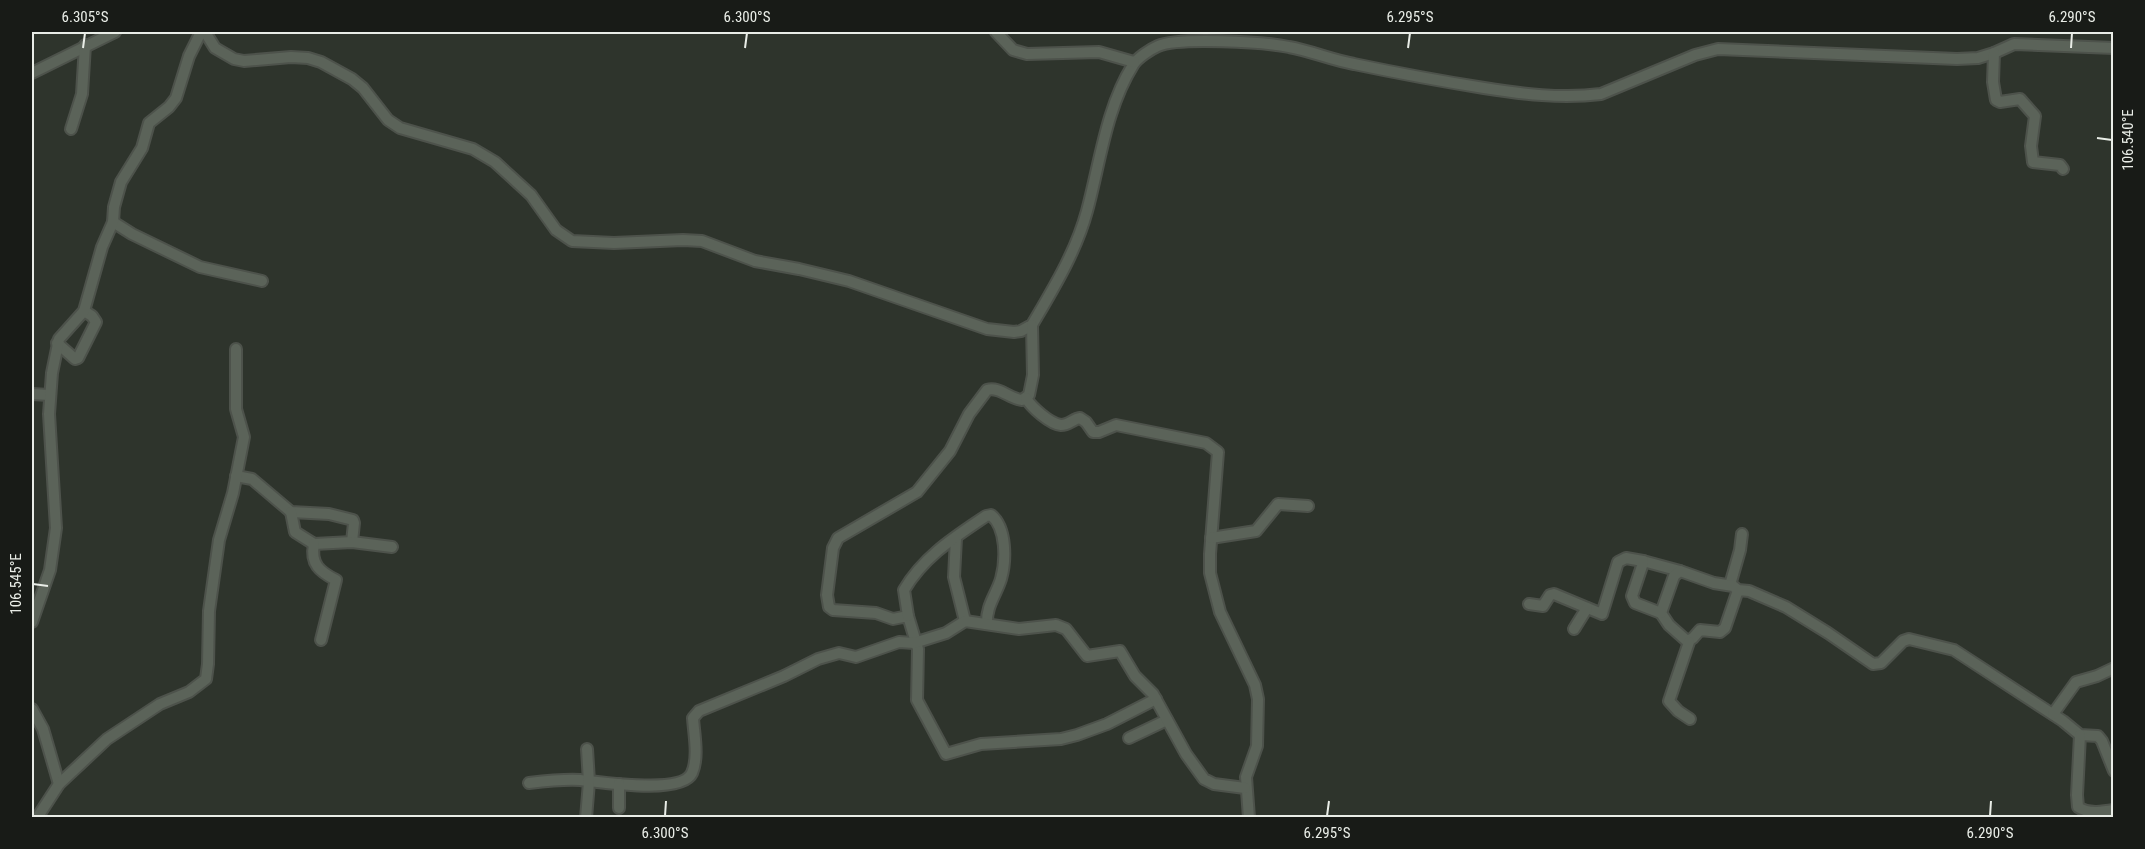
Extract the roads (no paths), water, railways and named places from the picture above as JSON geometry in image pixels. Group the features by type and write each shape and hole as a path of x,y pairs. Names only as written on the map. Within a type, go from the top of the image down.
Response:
{"street":[{"path":"32,73 114,32"},
{"path":"32,622 50,570 57,528 49,395 57,344 62,335 84,311 102,247 113,222 119,189 141,148 148,123 169,107 176,98 189,56 203,32 215,48 234,59 244,61 308,58 321,62 352,79 363,88 388,120 400,128 473,149 495,162 531,195 556,230 572,241 614,243 702,241 755,261 849,281 987,329 1014,332 1032,325"},
{"path":"996,32 1013,50 1027,54 1099,52 1134,62"},
{"path":"1026,398 1033,375 1032,325 1072,252 1079,234 1106,132 1119,95 1134,62 1158,46 1179,41 1266,44 1290,47 1352,64 1484,88 1536,94 1590,95 1601,94 1695,55 1718,49 1957,59 1978,58 2014,44 2114,48"},
{"path":"71,129 82,94 85,45"},
{"path":"1994,53 1993,82 1996,100 2000,102 2020,99 2035,116 2031,146 2033,162 2060,165 2063,169"},
{"path":"113,222 132,234 200,267 262,281"},
{"path":"57,344 78,358 96,322 84,311"},
{"path":"37,818 59,784 107,739 160,704 189,692 206,679 209,611 219,540 244,437 236,409 236,350"},
{"path":"908,616 887,619 876,613 840,611 830,607 826,595 835,542 846,532 917,492 950,451 969,414 987,390 996,389 1018,399 1026,398"},
{"path":"32,394 49,395"},
{"path":"1026,398 1034,410 1062,425 1080,418 1093,432 1116,425 1211,445 1218,452 1210,573 1220,612 1257,691 1258,737 1245,777 1249,818"},
{"path":"236,476 252,479 291,512 329,514 351,519 354,523 352,542"},
{"path":"1211,538 1256,531 1278,504 1308,506"},
{"path":"291,512 295,532 314,544 352,542 393,547"},
{"path":"987,624 987,610 1003,569 1004,547 1000,530 994,518 988,515 928,558 903,593 919,657 917,700 946,753 981,744 1061,739 1077,735 1107,724 1156,699"},
{"path":"1690,719 1669,701 1689,642 1700,630 1720,632 1724,630 1734,588 1742,534"},
{"path":"956,538 954,577 965,621"},
{"path":"314,544 313,559 316,567 336,580 321,640"},
{"path":"1529,604 1544,606 1551,594 1602,614 1619,560 1626,558 1643,561 1680,571 1713,583 1749,591 1786,607 1873,664 1881,663 1903,641 1909,639 1949,648 2053,714 2080,735 2094,735 2101,738 2114,771"},
{"path":"1643,561 1633,599 1638,606 1661,613 1669,625 1689,642"},
{"path":"1661,613 1674,576 1680,571"},
{"path":"1574,629 1587,608"},
{"path":"529,783 556,780 663,786 682,782 690,777 693,769 695,752 693,718 699,711 784,676 818,658 839,653 856,657 892,644 917,642 946,633 965,621 1019,629 1056,625 1066,629 1087,656 1120,651 1135,676 1156,699 1186,754 1204,779 1214,784 1245,788"},
{"path":"2053,714 2076,682 2114,668"},
{"path":"32,709 43,729 59,784"},
{"path":"1129,738 1167,720"},
{"path":"2080,735 2078,807 2092,812 2114,810"},
{"path":"586,818 589,782 587,749"},
{"path":"619,784 619,808"}]}
